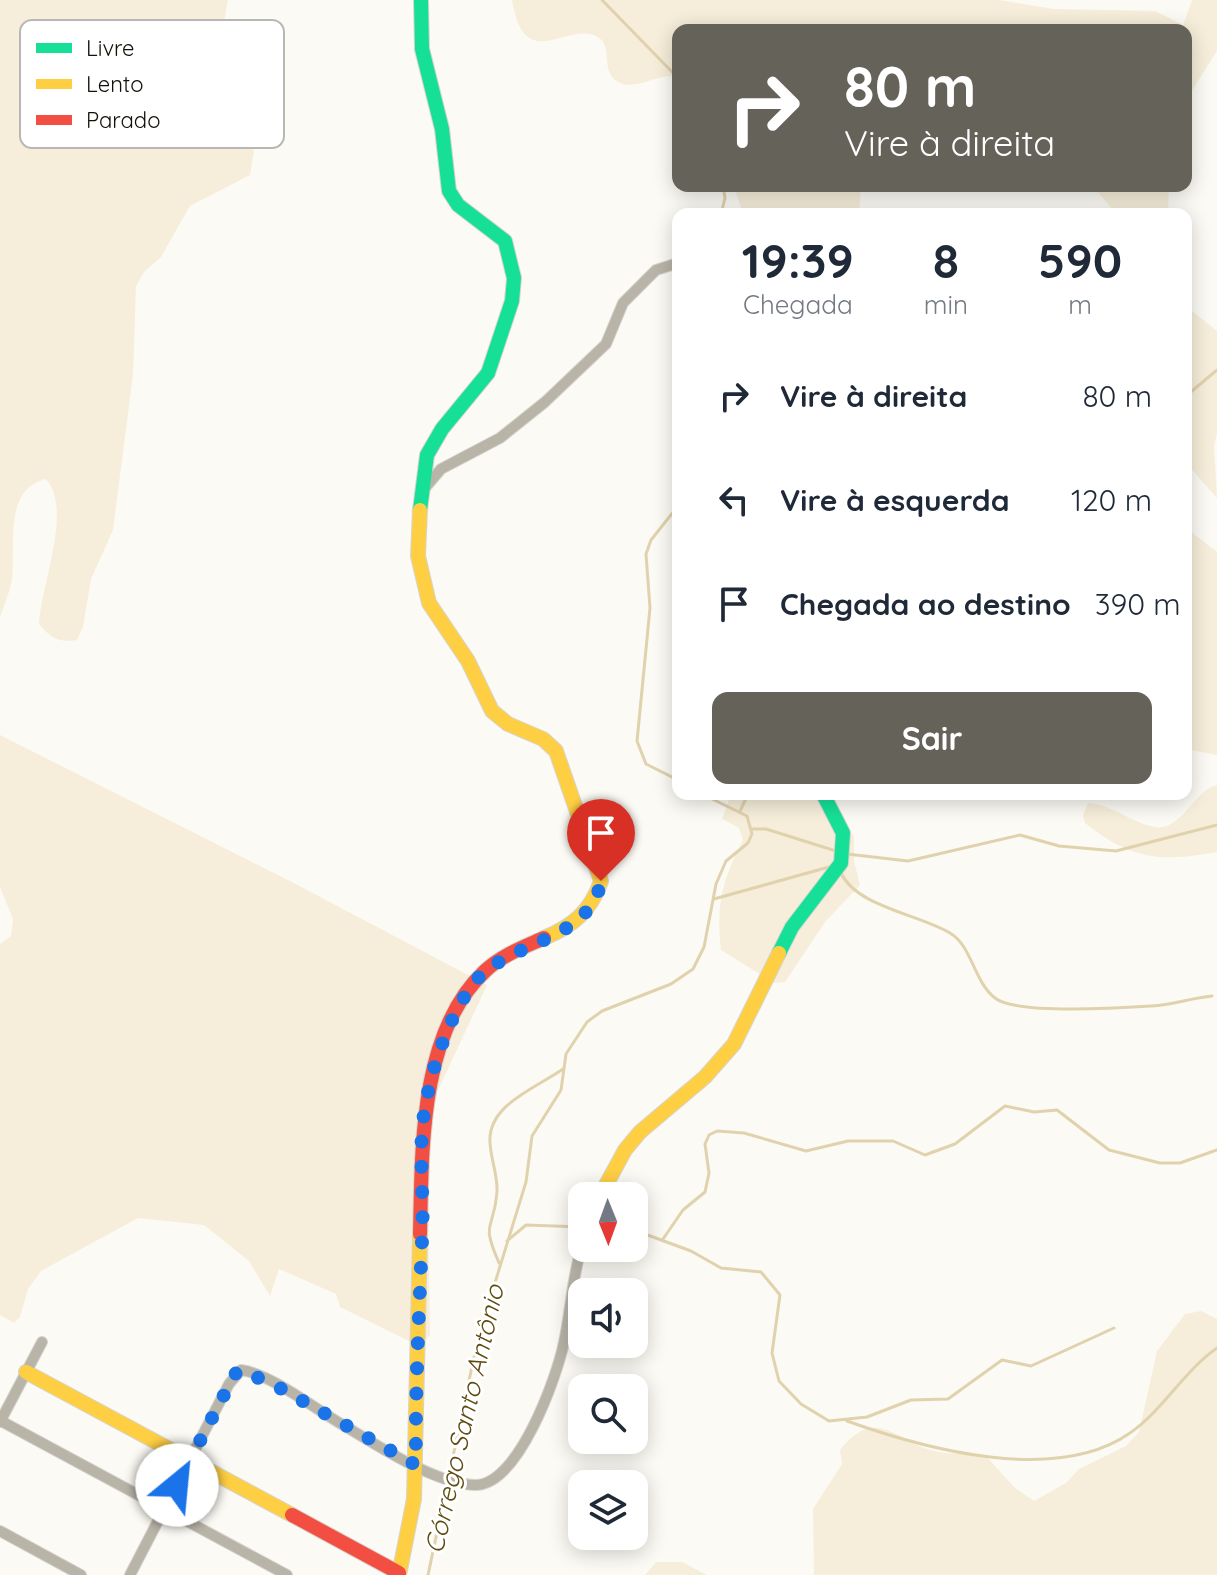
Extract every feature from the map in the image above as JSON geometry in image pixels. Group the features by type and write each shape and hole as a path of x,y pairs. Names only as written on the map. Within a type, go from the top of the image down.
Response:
{"street":[{"path":"26,1372 399,1574 412,1518 416,1465 422,1131 430,1089 454,1015 471,986 487,969 507,956 559,933 581,917 598,894 601,881 556,751 543,739 508,724 492,711 468,661 429,603 418,556 422,492 433,442 488,373 512,301 514,278 505,241 458,205 449,191 442,129 422,49 421,0"},
{"path":"422,492 441,469 500,438 545,402 606,344 630,296 656,270 672,265"},
{"path":"608,1182 625,1150 640,1132 705,1077 734,1044 792,927 841,863 843,833 826,800"},
{"path":"130,1575 237,1371 252,1373 416,1465 464,1484 479,1485 492,1481 512,1459 532,1428 558,1367 579,1262"},
{"path":"42,1342 0,1422 287,1575"},
{"path":"0,1531 81,1575"}],"shaded area":[{"path":"0,0 228,0 224,20 20,20 20,148 253,148 254,151 250,175 190,206 161,257 144,272 136,286 133,375 113,530 91,579 83,627 77,640 55,638 39,624 57,509 54,492 46,479 32,485 17,506 12,579 0,617"},
{"path":"512,0 999,0 1054,9 1155,11 1181,24 672,24 672,76 632,85 618,82 612,77 605,45 596,36 571,35 536,41 526,35 518,23"},
{"path":"1192,0 1217,0 1217,51 1192,91 1192,24 1183,24"},
{"path":"736,192 861,192 859,208 741,208"},
{"path":"1098,192 1169,192 1168,208 1111,208"},
{"path":"1192,311 1217,331 1217,434 1214,445 1217,498 1192,470"},
{"path":"1192,533 1217,552 1217,755 1192,750"},
{"path":"0,735 288,880 487,985 427,1114 430,1335 419,1346 340,1307 336,1294 279,1269 270,1296 249,1261 204,1225 138,1218 41,1271 28,1289 20,1317 14,1323 0,1315 0,944 11,936 13,919 0,887"},
{"path":"1217,785 1217,852 1175,857 1144,854 1115,843 1085,823 1083,815 1088,803 1106,807 1146,825 1164,827 1173,823 1201,795"},
{"path":"729,800 831,800 854,837 854,861 860,885 825,922 785,982 774,983 721,950 719,919 722,893 743,840 739,828 722,819"},
{"path":"1201,1311 1217,1319 1217,1575 814,1575 813,1509 842,1464 840,1450 853,1436 865,1429 876,1428 934,1451 985,1455 1014,1487 1034,1501 1066,1483 1079,1469 1126,1446 1139,1432 1157,1351 1185,1314"},
{"path":"656,1562 682,1562 707,1575 645,1575"}],"waterway":[{"name":"Córrego Santo Antônio","path":"602,0 672,72"},
{"name":"Córrego Santo Antônio","path":"722,208 724,192"},
{"path":"1192,391 1217,370"},
{"name":"Córrego Santo Antônio","path":"672,514 651,540 646,554 650,608 637,741 646,764 672,777"},
{"name":"Córrego Santo Antônio","path":"428,1575 478,1338 526,1182 532,1136 561,1090 566,1054 587,1022 602,1011 671,984 693,969 704,947 716,884 726,861 748,843 752,834 747,816 714,800"},
{"path":"740,811 745,800"},
{"path":"847,854 908,861 1020,835 1059,846 1116,851 1217,825"},
{"path":"751,829 766,829 836,851"},
{"path":"714,899 829,867"},
{"path":"841,873 849,885 874,902 950,933 963,946 988,991 1007,1003 1046,1009 1094,1009 1159,1005 1212,996"},
{"path":"499,1263 489,1232 497,1192 491,1130 496,1118 515,1099 563,1069"},
{"path":"663,1239 683,1210 705,1192 709,1173 705,1144 709,1135 717,1131 744,1133 806,1151 848,1141 893,1141 925,1155 955,1144 1005,1106 1034,1112 1057,1110 1109,1150 1160,1163 1180,1163 1217,1150"},
{"path":"507,1241 526,1225 568,1226"},
{"path":"648,1235 691,1251 721,1268 761,1272 780,1295 772,1353 779,1381 801,1404 829,1421 867,1417 911,1400 948,1399 1002,1360 1031,1366 1114,1328"},
{"path":"847,1421 951,1451 990,1457 1066,1457 1100,1449 1130,1433 1217,1348"}],"traffic: fast":[{"path":"420,510 427,455 442,429 488,373 512,301 514,278 505,241 458,205 449,191 442,129 422,49 421,0"},
{"path":"779,953 792,927 841,863 843,833 826,800"}],"traffic: slow":[{"path":"420,510 418,556 429,603 468,661 492,711 508,724 543,739 556,751 601,881 592,901 580,916 544,938"},
{"path":"608,1182 625,1150 640,1132 705,1077 734,1044 779,953"},
{"path":"399,1575 414,1499 420,1234"},
{"path":"26,1372 292,1515"}],"traffic: jam":[{"path":"420,1234 428,1094 447,1026 463,996 485,971 506,956 544,938"},
{"path":"292,1515 399,1573"}],"route":[{"path":"177,1485 235,1374 241,1370 278,1387 416,1465 415,1369 423,1233 422,1131 436,1069 454,1015 471,986 487,969 507,956 559,933 581,917 598,894 601,881"}]}
